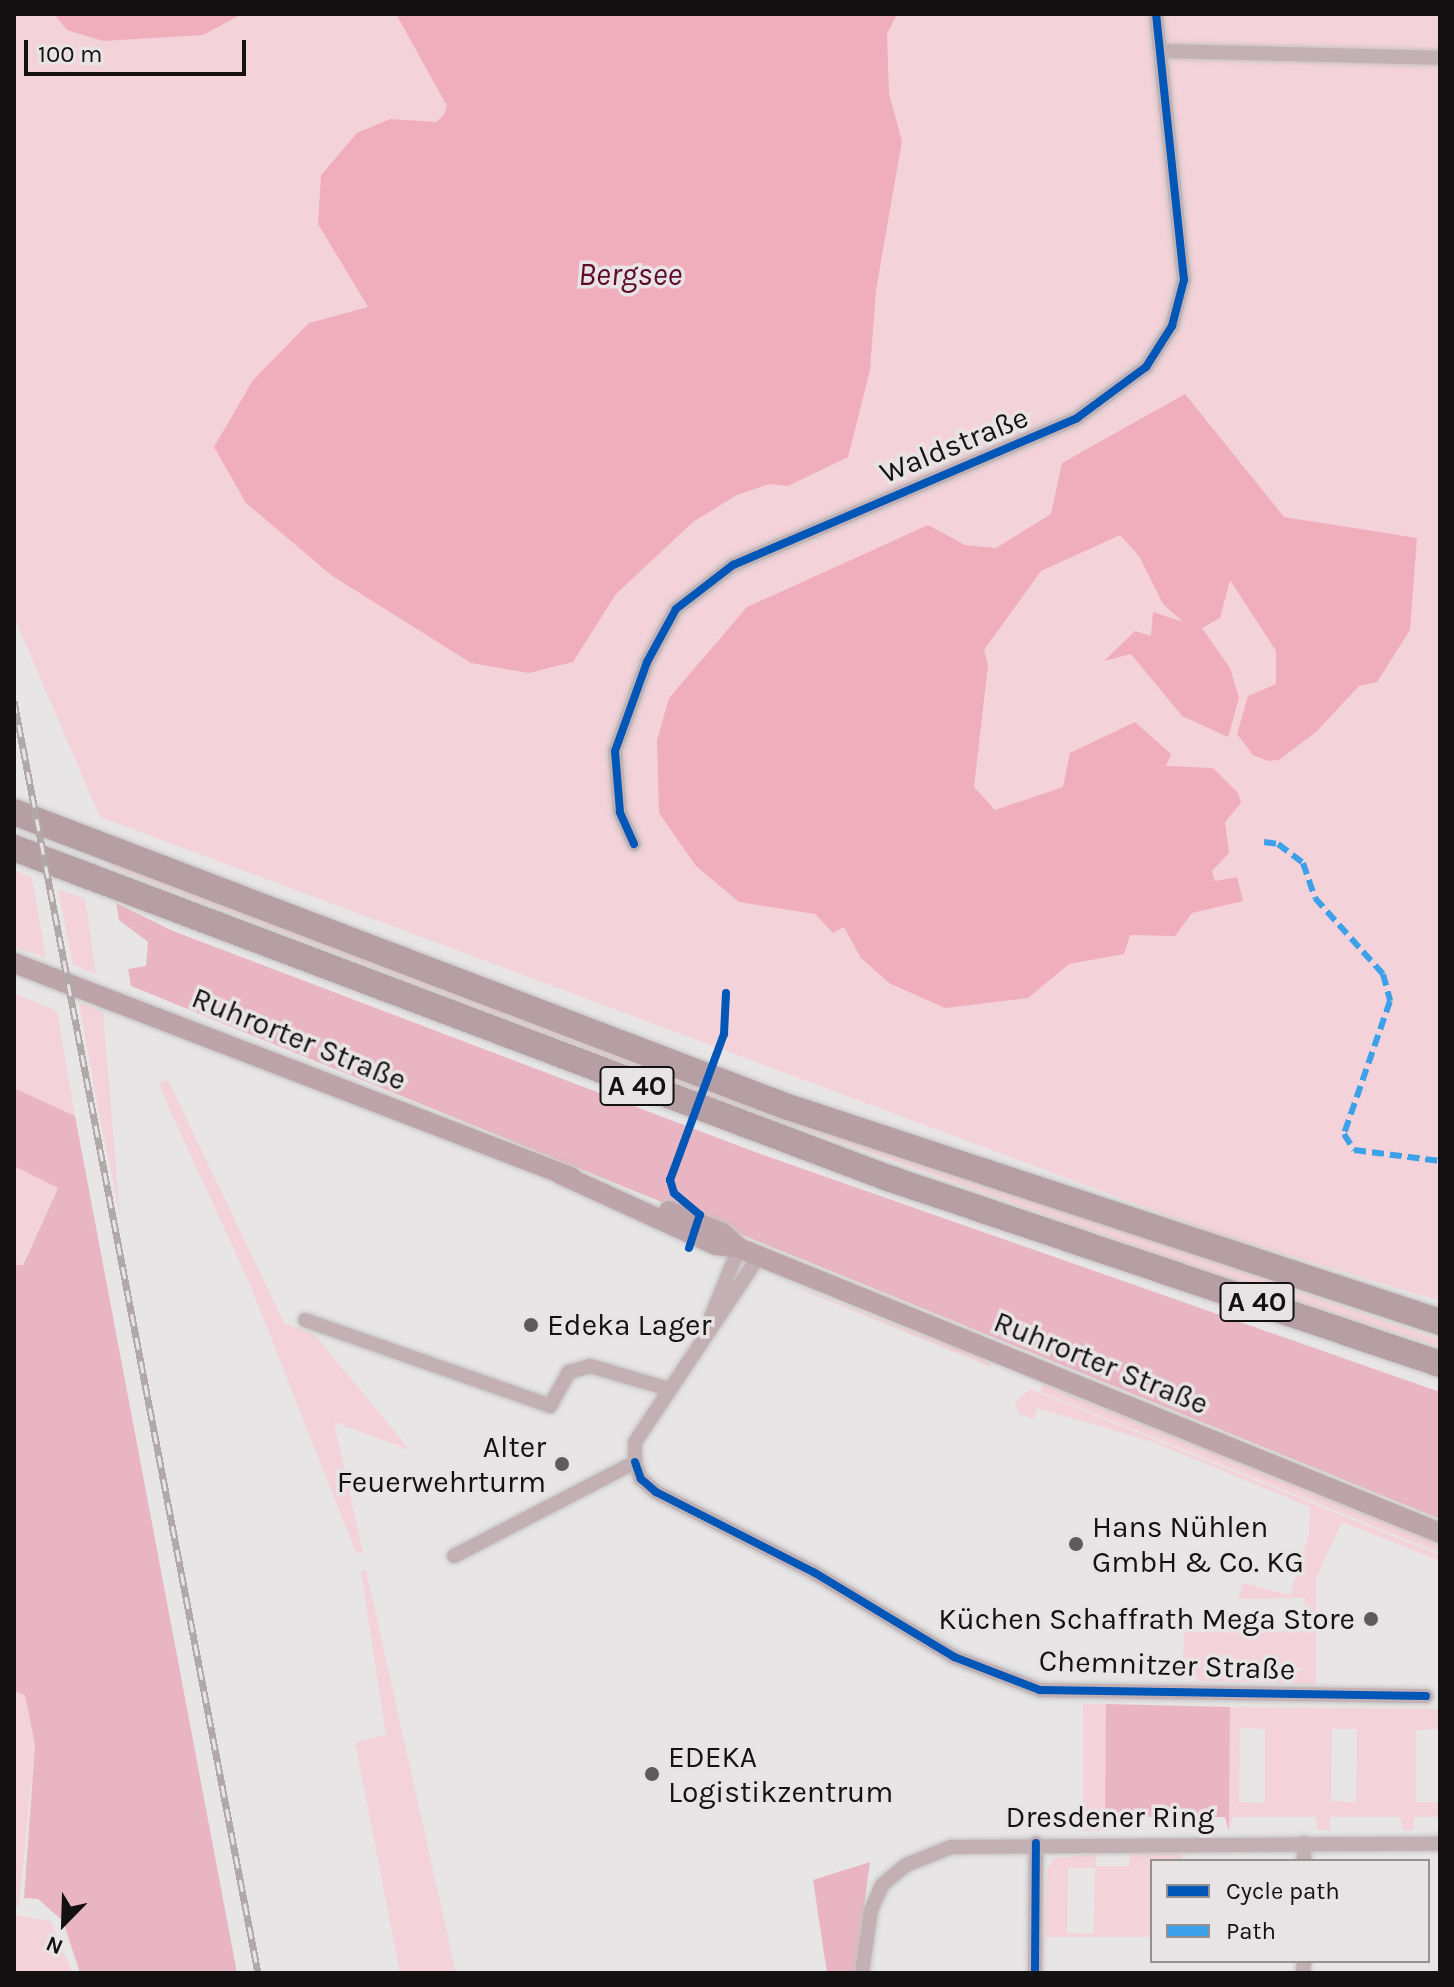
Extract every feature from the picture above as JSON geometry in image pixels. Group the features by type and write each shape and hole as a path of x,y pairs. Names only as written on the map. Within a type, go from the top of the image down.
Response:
{"highway":[{"name":"A 40","path":"14,812 785,1106 1440,1322"},
{"name":"A 40","path":"14,848 888,1178 1436,1363"}],"main road":[{"name":"Ruhrorter Straße","path":"14,963 560,1174 699,1223 739,1248 1440,1533"}],"street":[{"name":"Waldstraße","path":"634,844 620,812 615,751 647,662 676,609 733,565 1077,418 1146,367 1172,326 1184,280 1156,14"},
{"path":"1162,51 1440,58"},
{"path":"705,1332 739,1248"},
{"path":"454,1556 635,1462 635,1442 705,1332 759,1256"},
{"path":"305,1320 550,1406 578,1368 669,1389"},
{"name":"Chemnitzer Straße","path":"635,1462 641,1479 656,1492 815,1573 954,1657 1040,1690 1426,1696"},
{"path":"1035,1973 1036,1843"},
{"name":"Dresdener Ring","path":"862,1973 871,1910 882,1885 906,1865 951,1847 1036,1843 1440,1844"},
{"path":"1304,1843 1304,1859"}],"shaded area":[{"path":"14,14 54,14 67,30 203,35 242,14 1440,14 1440,1301 1209,1231 100,817 14,617"},
{"path":"109,861 708,1088 1440,1340 1440,1347 1204,1271 699,1092 111,867"},
{"path":"14,870 32,878 46,957 14,947"},
{"path":"58,889 85,899 96,974 73,965"},
{"path":"116,903 173,931 755,1152 1440,1392 1440,1519 131,986 128,969 146,966 148,942 119,920"},
{"path":"14,993 57,1011 75,1116 14,1088"},
{"path":"79,1002 103,1012 120,1215 98,1108"},
{"path":"168,1080 284,1323 314,1334 410,1450 334,1422 363,1553 356,1553 249,1282 172,1115 159,1083"},
{"path":"14,1088 75,1116 237,1973 80,1973 63,1921 38,1899 24,1898 35,1745 25,1695 14,1691 14,1265 23,1265 58,1188 14,1166"},
{"path":"14,1166 58,1187 22,1265 14,1265"},
{"path":"773,1278 987,1360 991,1367"},
{"path":"1043,1384 1440,1544 1437,1552 1040,1391"},
{"path":"1030,1389 1440,1555 1440,1561 1342,1522 1316,1578 1316,1684 1200,1681 1183,1665 1184,1632 1304,1631 1305,1598 1238,1599 1243,1583 1290,1595 1309,1534 1310,1507 1153,1442 1037,1408 1033,1419 1019,1414 1015,1402"},
{"path":"366,1570 456,1973 400,1973 355,1742 386,1735 361,1571"},
{"path":"14,1691 25,1694 35,1745 19,1906 14,1905"},
{"path":"1083,1704 1106,1704 1106,1831 1083,1831"},
{"path":"1106,1704 1230,1707 1229,1831 1225,1817 1105,1817"},
{"path":"1230,1707 1440,1709 1440,1729 1416,1730 1416,1802 1440,1802 1440,1817 1414,1817 1414,1830 1402,1830 1401,1817 1330,1817 1330,1830 1317,1830 1316,1817 1233,1817 1229,1831","holes":["1240,1728 1265,1729 1265,1803 1239,1802","1332,1729 1357,1729 1356,1802 1331,1801"]},
{"path":"1130,1853 1182,1853 1182,1859 1150,1859 1150,1937 1046,1937 1047,1871 1053,1859 1095,1854 1096,1866 1129,1866","holes":["1068,1868 1095,1868 1094,1934 1067,1933"]},
{"path":"870,1862 855,1973 827,1973 813,1880"},
{"path":"14,1915 50,1921 73,1973 14,1973"}],"water":[{"path":"54,14 242,14 203,35 103,41 67,30"},
{"name":"Bergsee","path":"396,14 897,14 887,34 889,94 902,141 876,290 870,370 848,457 788,486 769,484 737,495 693,522 616,594 573,662 529,673 471,663 331,575 246,503 214,447 253,380 309,323 368,307 318,224 321,175 357,133 390,119 436,122 444,115 447,106"},
{"path":"1185,394 1284,517 1417,538 1410,630 1377,682 1359,686 1317,731 1279,760 1268,761 1253,755 1237,734 1248,696 1276,684 1276,651 1230,580 1220,618 1202,628 1230,668 1239,698 1228,737 1182,716 1131,654 1104,661 1135,631 1151,636 1153,612 1183,622 1163,604 1139,556 1120,535 1041,571 984,650 988,665 974,787 995,810 1063,787 1070,753 1135,722 1171,754 1166,766 1213,768 1238,793 1241,803 1225,822 1229,853 1212,871 1215,881 1237,877 1243,901 1192,913 1175,936 1130,935 1124,954 1069,964 1028,998 945,1008 889,983 861,958 844,927 833,933 815,914 739,902 696,866 659,813 657,740 669,698 747,607 928,525 965,545 996,548 1051,514 1062,463"}],"railway":[{"path":"14,701 258,1973"}],"marked path":[{"path":"1264,842 1278,844 1303,863 1315,898 1383,974 1390,1001 1344,1134 1354,1150 1440,1161"}],"cycle path":[{"path":"634,844 620,812 615,751 647,662 676,609 733,565 1077,418 1146,367 1172,326 1184,280 1156,14"},
{"path":"689,1248 700,1215 674,1193 670,1180 724,1034 726,993"},
{"path":"635,1462 641,1479 656,1492 815,1573 954,1657 1040,1690 1426,1696"},
{"path":"1035,1973 1036,1843"}],"place":[{"name":"Edeka Lager","path":"531,1325"},
{"name":"Alter Feuerwehrturm","path":"562,1464"},
{"name":"Hans Nühlen GmbH & Co. KG","path":"1076,1544"},
{"name":"Küchen Schaffrath Mega Store","path":"1371,1619"},
{"name":"EDEKA Logistikzentrum","path":"652,1774"}]}
